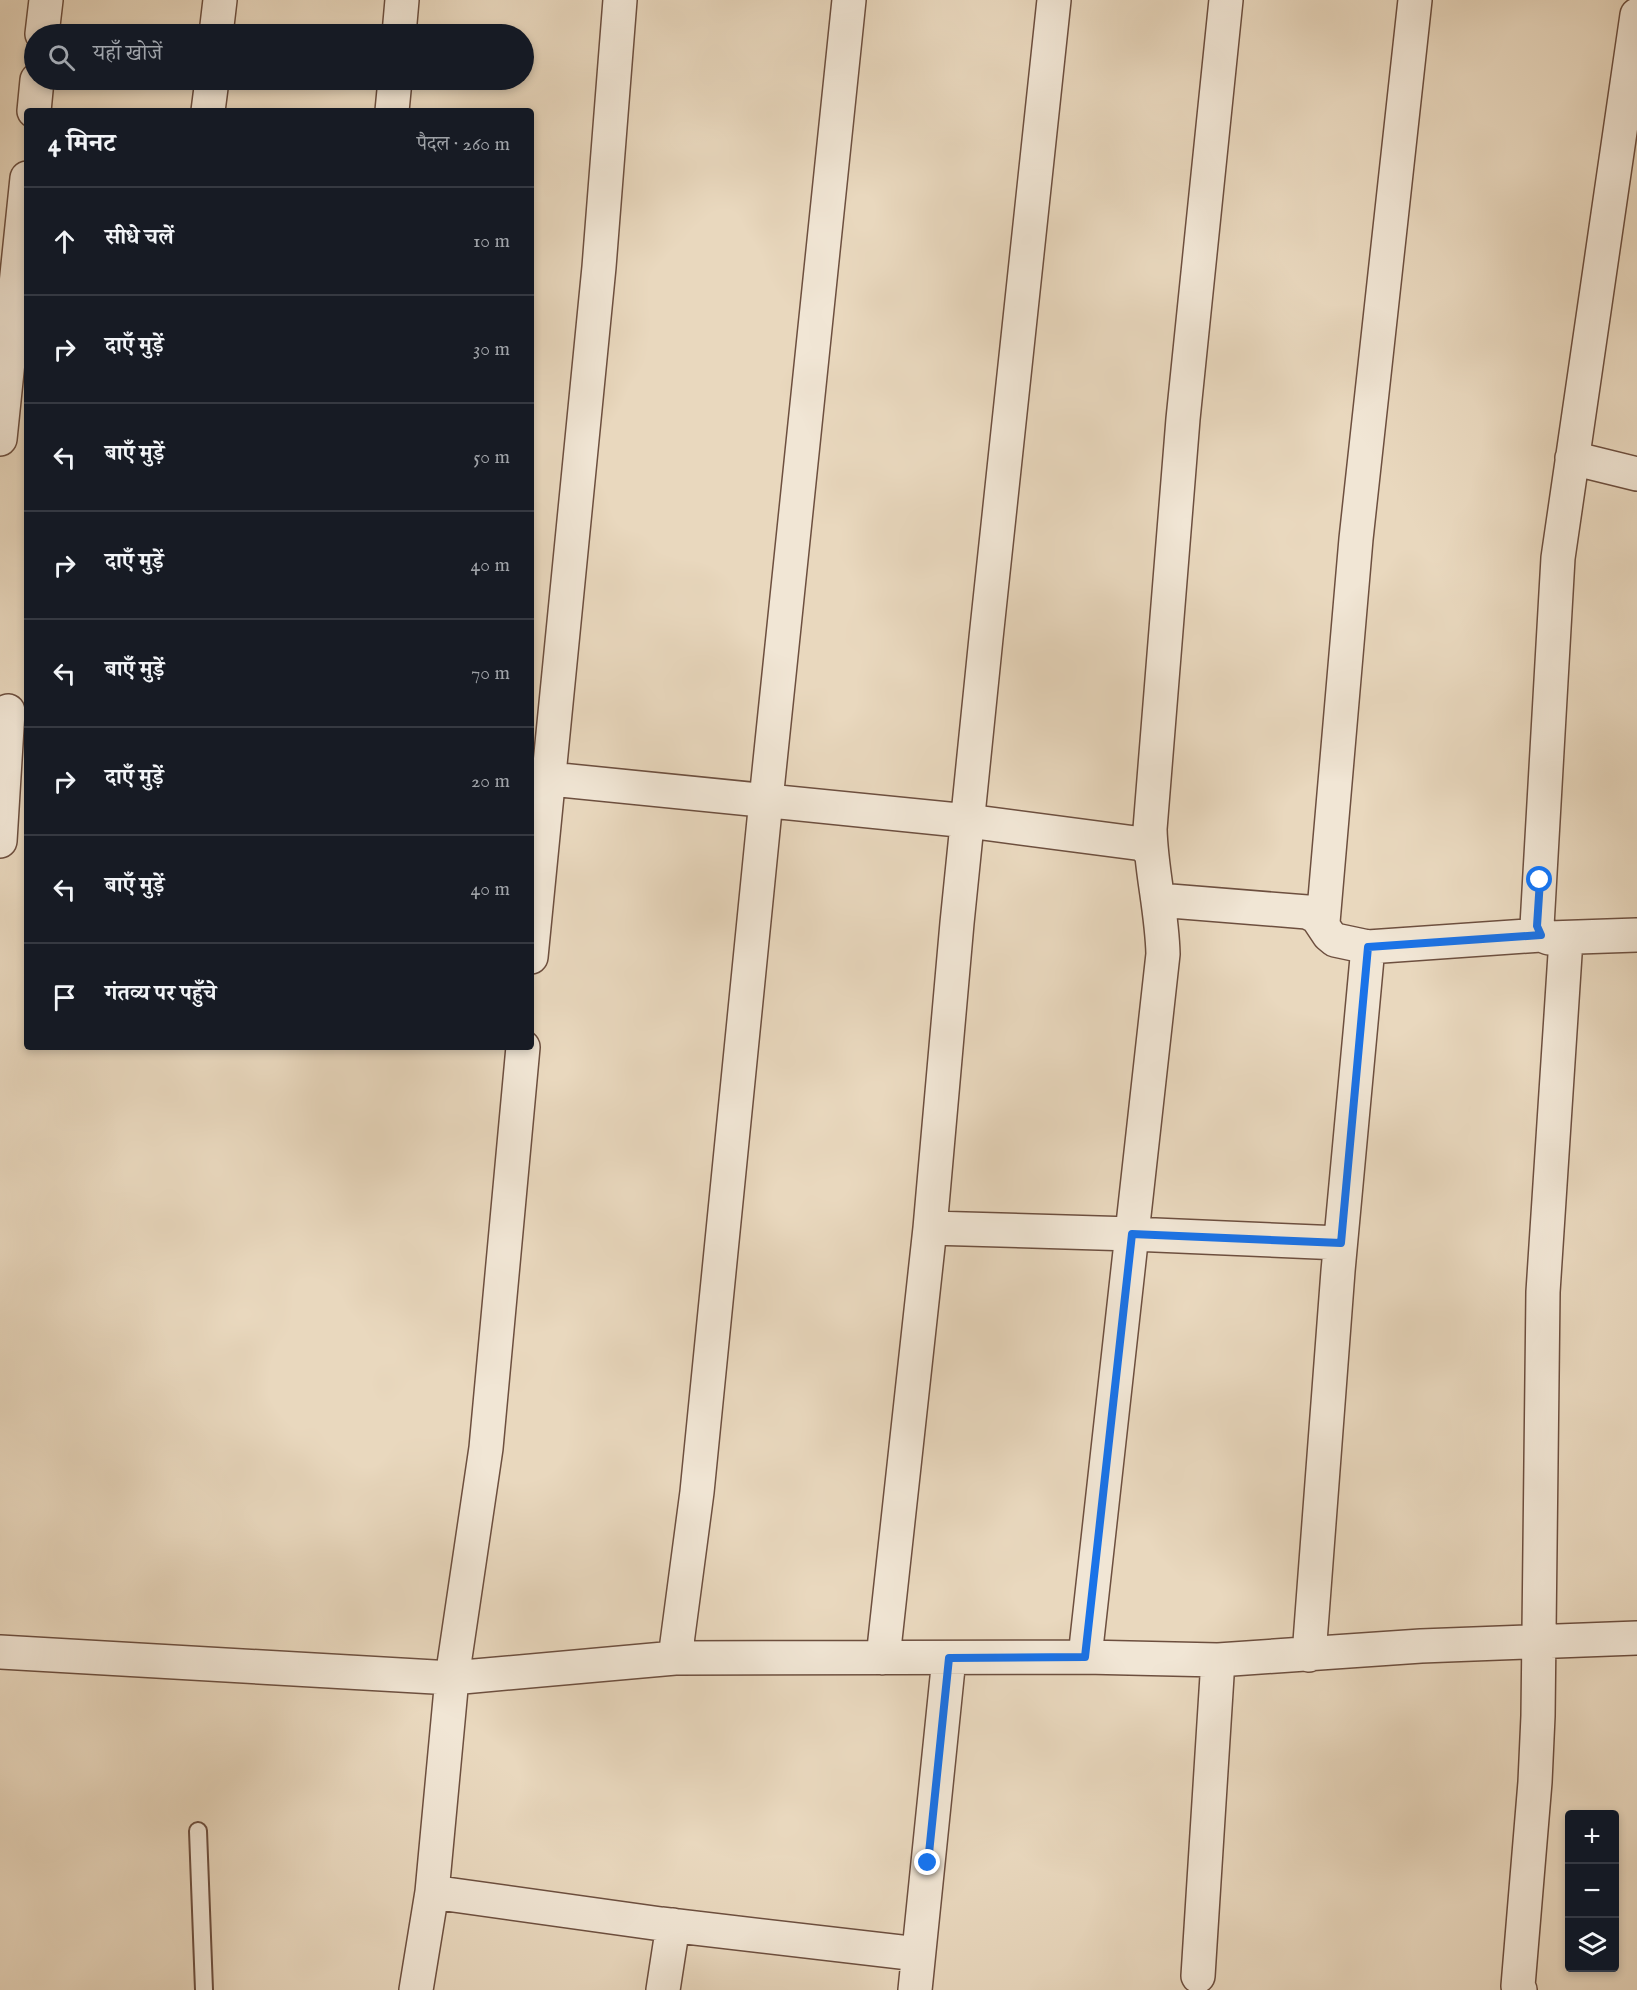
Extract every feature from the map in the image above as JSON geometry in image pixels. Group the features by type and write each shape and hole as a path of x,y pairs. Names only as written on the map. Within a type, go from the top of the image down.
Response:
{"street":[{"path":"43,24 46,0"},
{"path":"217,24 220,0"},
{"path":"400,24 402,0"},
{"path":"534,890 539,778 599,267 620,0"},
{"path":"675,1658 702,1445 849,0"},
{"path":"883,1658 930,1228 968,821 1054,0"},
{"path":"1085,1657 1162,954 1158,900 1150,852 1150,829 1183,419 1226,0"},
{"path":"1323,922 1356,539 1415,0"},
{"path":"1553,937 1537,926 1558,558 1637,15"},
{"path":"34,108 36,90"},
{"path":"208,108 211,90"},
{"path":"392,108 394,90"},
{"path":"0,439 24,210"},
{"path":"1572,458 1637,474"},
{"path":"0,841 12,711"},
{"path":"539,778 968,821 1143,844 1150,852"},
{"path":"1158,900 1307,912 1323,922 1329,935 1335,940 1368,947 1637,935"},
{"path":"1520,1990 1518,1986 1536,1782 1543,1292 1553,937"},
{"path":"1309,1655 1341,1243 1368,947"},
{"path":"416,1990 432,1892 452,1678 486,1448 523,1050"},
{"path":"930,1228 1341,1243"},
{"path":"0,1652 452,1678 675,1658 1085,1657 1218,1660 1421,1646 1637,1638"},
{"path":"915,1990 949,1658"},
{"path":"1197,1976 1218,1660"},
{"path":"432,1892 673,1925 918,1954"},
{"path":"663,1990 673,1925"}],"lane":[{"path":"198,1831 204,1990"}],"route":[{"path":"928,1863 949,1658 1085,1657 1132,1234 1341,1243 1368,947 1541,935 1537,926 1540,880"}]}
